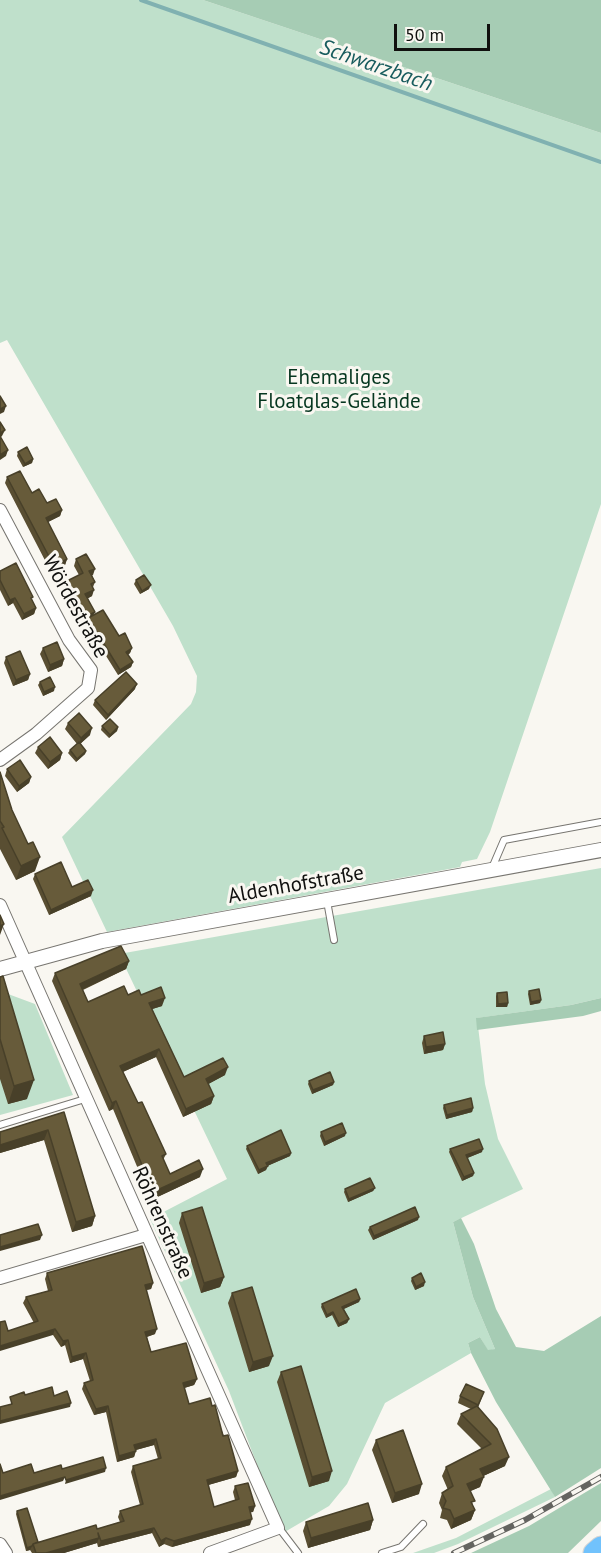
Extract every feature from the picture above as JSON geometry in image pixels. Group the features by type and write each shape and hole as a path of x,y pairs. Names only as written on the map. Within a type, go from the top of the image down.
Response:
{"highway":[{"path":"594,1553 601,1547"}],"street":[{"name":"Wördestraße","path":"0,510 69,640 91,670 88,688 36,734 0,760"},
{"name":"Aldenhofstraße","path":"0,969 102,941 601,850"},
{"name":"Röhrenstraße","path":"0,905 278,1528"},
{"path":"0,1278 146,1235"},
{"path":"210,1553 278,1528"},
{"path":"0,1544 6,1553"}],"lane":[{"path":"491,870 504,840 601,822"},
{"path":"327,900 334,940"},
{"path":"0,1125 86,1099"},
{"path":"382,1553 401,1546 423,1524"},
{"name":"Röhrenstraße","path":"278,1528 298,1553"}],"green space":[{"name":"Ehemaliges Floatglas-Gelände","path":"0,0 203,0 601,133 601,504 490,832 477,859 462,862 460,867 107,932 62,837 191,704 196,692 197,676 173,626 7,340 0,343"},
{"path":"203,0 601,0 601,133"},
{"path":"601,868 601,998 571,1005 477,1018 485,1084 498,1139 523,1189 453,1222 473,1297 495,1349 488,1351 480,1337 468,1343 471,1353 385,1403 347,1484 329,1506 283,1533 229,1391 150,1219 227,1179 119,954"},
{"path":"0,991 35,1004 73,1095 0,1115"},
{"path":"601,998 601,1011 583,1016 477,1030 476,1018 571,1005"},
{"path":"461,1218 474,1244 496,1309 516,1347 544,1351 601,1316 601,1468 555,1497 496,1402 471,1353 468,1343 480,1337 488,1350 495,1349 473,1297 453,1222"},
{"path":"601,1483 601,1521 568,1553 471,1553 529,1526"},
{"path":"551,1489 555,1497 458,1544 434,1553 413,1553 456,1538"}],"building":[{"path":"0,396 6,406 0,409"},
{"path":"0,422 5,430 0,433"},
{"path":"0,436 8,450 0,455"},
{"path":"27,447 33,459 25,464 18,452"},
{"path":"20,471 32,493 39,489 47,503 56,499 62,510 46,518 67,559 54,566 7,477"},
{"path":"86,554 95,569 89,571 95,582 91,584 94,590 85,594 95,612 81,619 63,583 83,573 76,559"},
{"path":"16,563 36,608 24,614 15,598 10,600 0,580 0,571"},
{"path":"144,575 151,585 142,591 136,580"},
{"path":"103,610 119,636 125,633 132,648 126,652 133,662 120,670 88,618"},
{"path":"57,642 64,659 50,665 43,648"},
{"path":"20,651 30,674 16,680 6,657"},
{"path":"126,672 137,684 108,715 95,700"},
{"path":"50,677 55,687 44,692 40,682"},
{"path":"79,713 92,728 81,738 68,723"},
{"path":"110,719 118,727 110,735 102,726"},
{"path":"50,737 62,753 50,762 38,747"},
{"path":"79,742 86,751 77,759 70,750"},
{"path":"20,760 31,777 19,786 7,769"},
{"path":"0,772 12,810 28,844 33,842 40,857 21,866 0,821"},
{"path":"61,862 72,887 88,880 93,890 51,910 35,874"},
{"path":"121,946 129,961 80,984 88,1002 124,986 128,995 139,990 141,995 161,987 165,998 149,1003 184,1077 223,1058 228,1067 206,1079 214,1096 186,1109 159,1049 120,1066 138,1103 142,1102 166,1154 162,1156 170,1174 199,1160 203,1169 153,1192 116,1101 112,1103 55,973"},
{"path":"3,976 34,1080 14,1086 0,1039 0,977"},
{"path":"539,989 541,1000 531,1002 529,991"},
{"path":"507,992 508,1003 498,1004 497,993"},
{"path":"443,1032 445,1044 426,1047 424,1036"},
{"path":"330,1072 334,1082 313,1090 309,1081"},
{"path":"471,1098 473,1108 447,1115 444,1105"},
{"path":"64,1112 95,1216 76,1222 48,1130 0,1145 0,1132"},
{"path":"342,1123 346,1133 325,1142 321,1132"},
{"path":"281,1130 291,1153 266,1163 268,1166 259,1170 247,1146"},
{"path":"479,1139 483,1149 466,1155 474,1173 464,1177 450,1149"},
{"path":"370,1178 375,1188 349,1199 345,1189"},
{"path":"202,1207 224,1277 204,1283 182,1213"},
{"path":"415,1207 419,1217 374,1236 370,1227"},
{"path":"38,1224 42,1235 0,1247 0,1235"},
{"path":"142,1246 153,1283 145,1285 157,1329 145,1332 151,1352 186,1343 197,1379 183,1383 189,1404 210,1398 212,1406 215,1405 223,1436 228,1435 238,1471 207,1480 214,1507 239,1499 235,1486 248,1483 255,1506 249,1507 252,1519 174,1541 166,1538 161,1541 154,1528 101,1541 98,1533 99,1538 46,1553 36,1553 33,1544 96,1525 97,1529 124,1521 120,1511 143,1504 133,1466 161,1458 156,1439 134,1445 136,1451 119,1456 108,1406 96,1409 84,1383 93,1380 86,1353 72,1357 68,1340 63,1341 55,1329 0,1346 0,1322 5,1321 8,1331 38,1321 26,1297 52,1290 47,1273"},
{"path":"421,1273 425,1282 416,1287 412,1278"},
{"path":"252,1287 273,1356 253,1362 232,1293"},
{"path":"356,1289 360,1299 342,1307 349,1319 339,1324 333,1312 327,1315 322,1304"},
{"path":"301,1366 332,1471 312,1477 281,1372"},
{"path":"466,1384 484,1392 478,1405 460,1396"},
{"path":"52,1387 54,1396 67,1391 71,1403 0,1421 0,1407 12,1404 10,1397"},
{"path":"477,1406 497,1429 509,1457 480,1469 484,1477 467,1484 475,1501 471,1502 475,1510 454,1519 450,1510 443,1508 446,1501 442,1493 453,1486 446,1467 491,1444 461,1414"},
{"path":"403,1430 422,1484 395,1493 376,1440"},
{"path":"103,1457 106,1468 0,1496 0,1464 3,1473 31,1464 34,1473 61,1465 62,1469"},
{"path":"368,1503 373,1520 311,1538 306,1522"},
{"path":"27,1508 38,1542 27,1548 17,1511"}],"waterway":[{"name":"Schwarzbach","path":"141,0 601,162"}],"railway":[{"path":"454,1553 525,1520 601,1477"}]}
